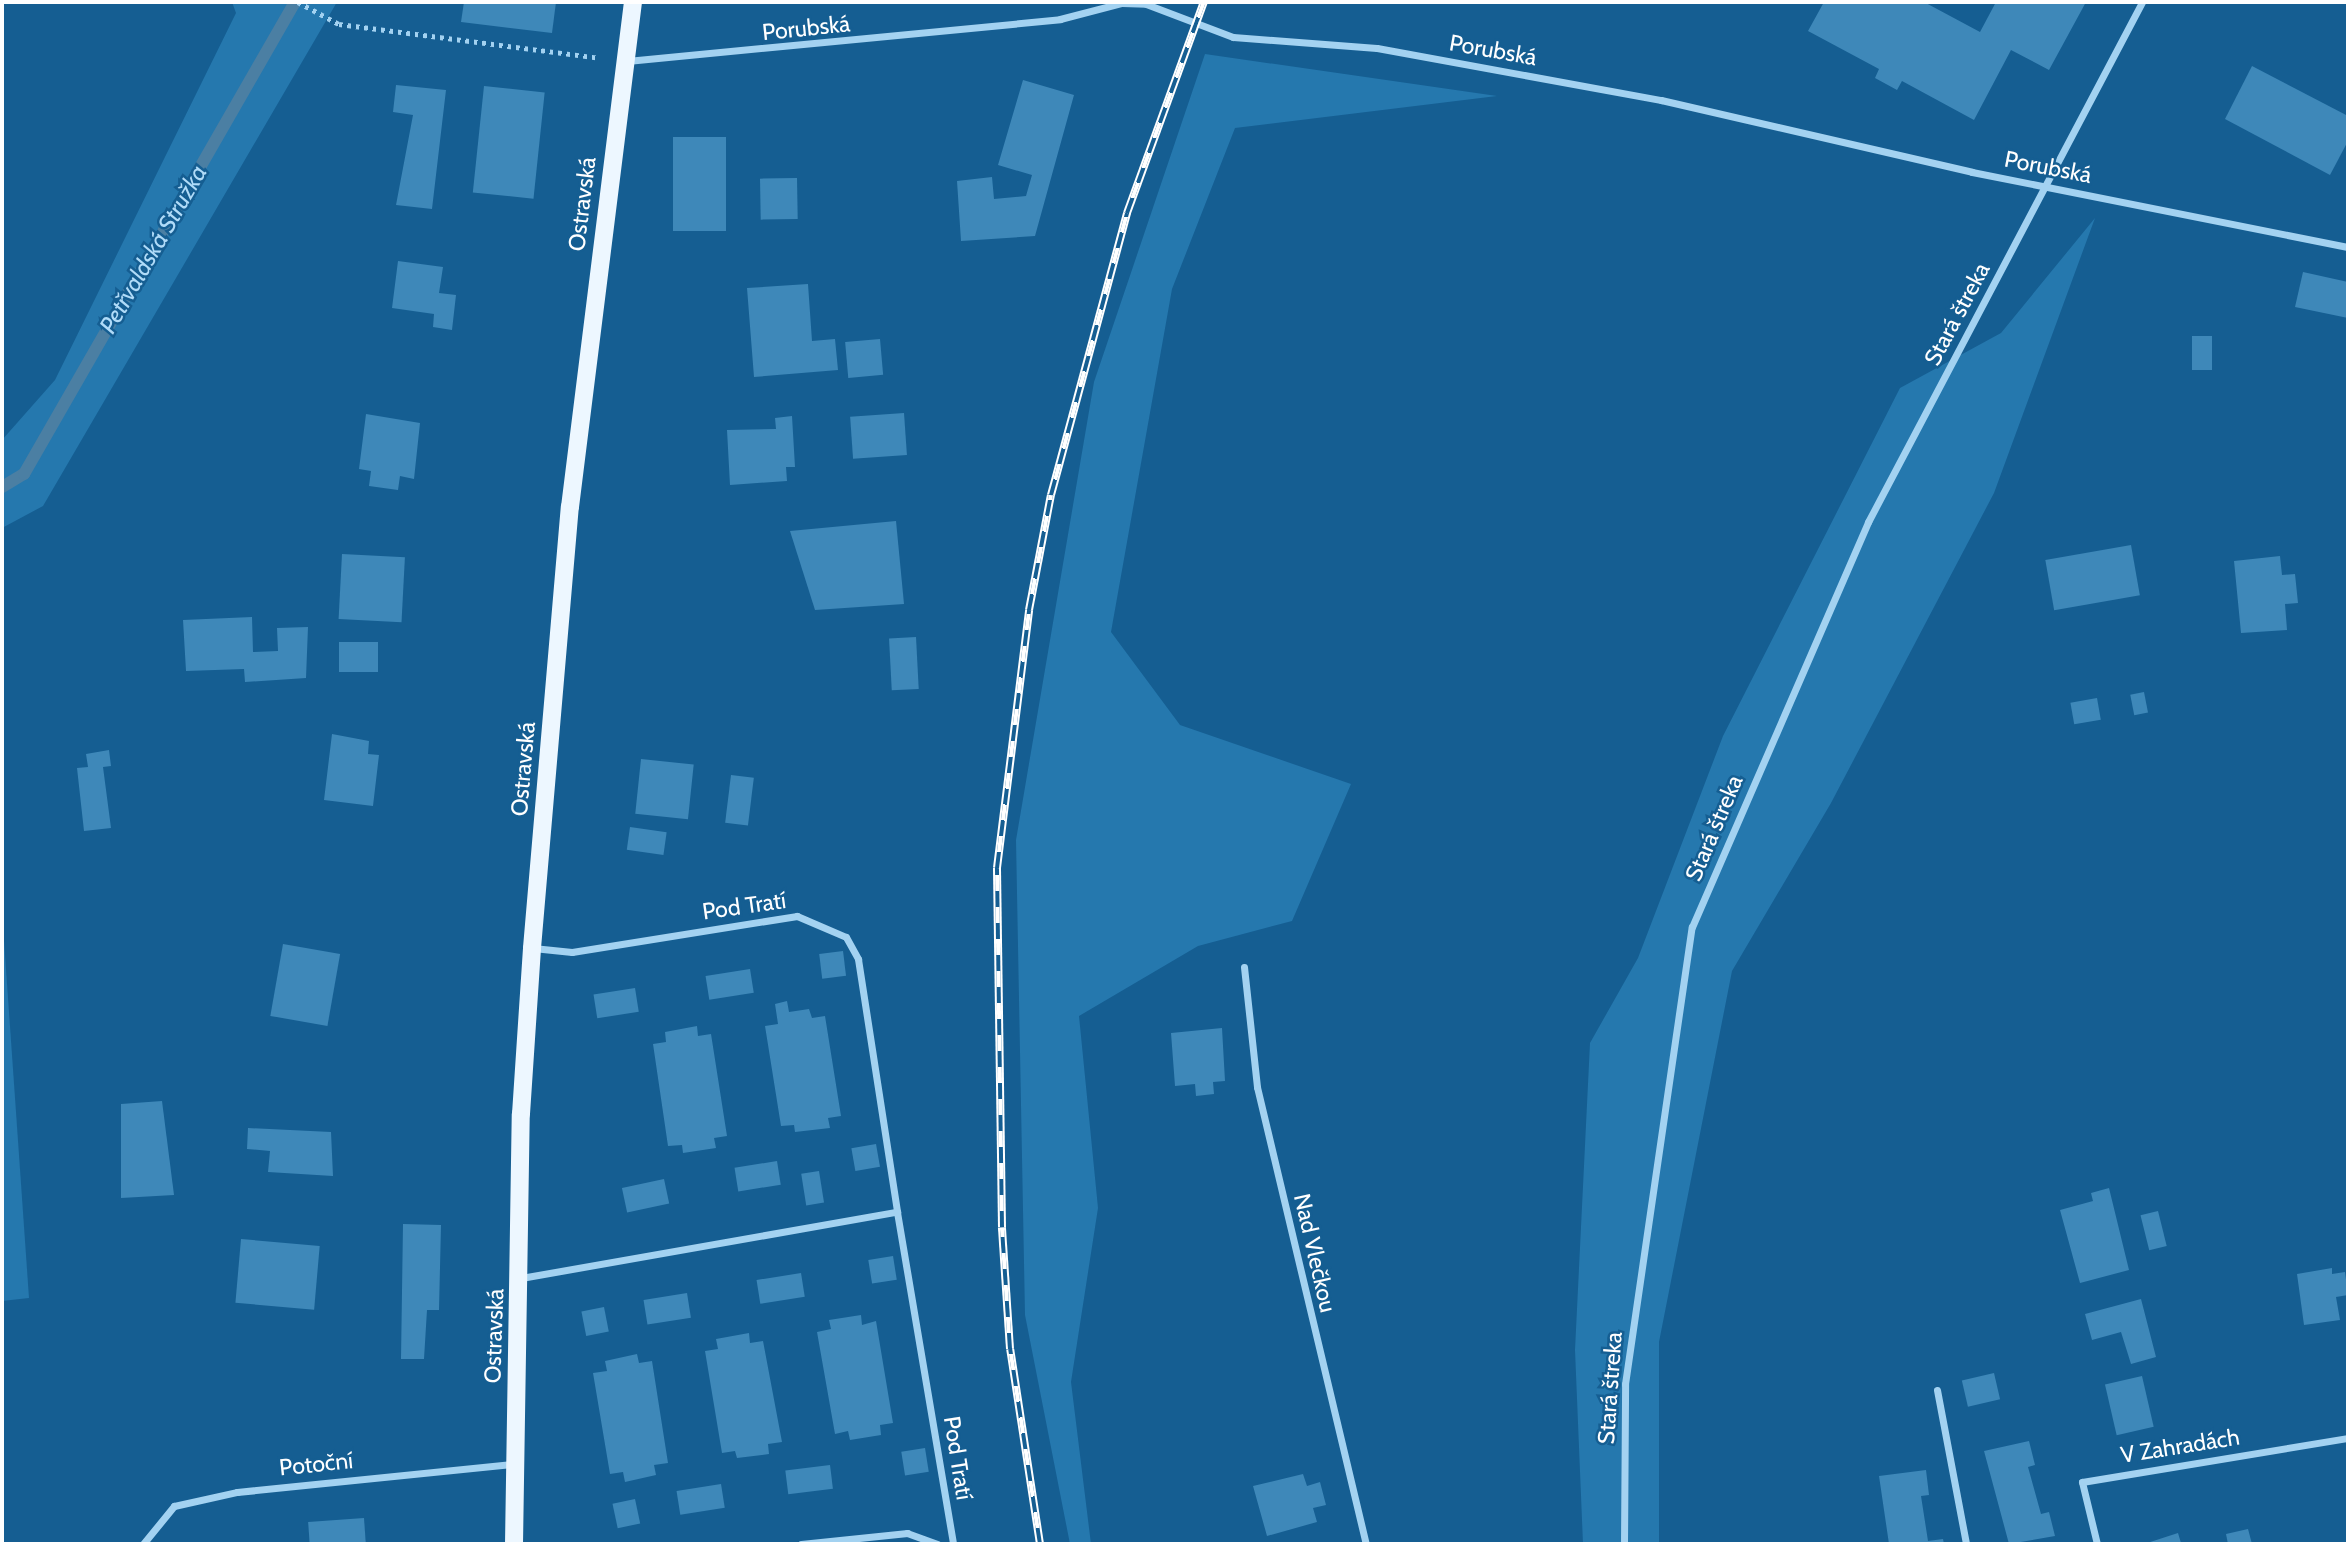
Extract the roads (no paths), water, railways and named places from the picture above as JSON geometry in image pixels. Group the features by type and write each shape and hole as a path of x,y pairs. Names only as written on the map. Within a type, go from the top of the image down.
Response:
{"main road":[{"name":"Ostravská","path":"514,1544 513,1464 532,948 570,507 633,2"}],"street":[{"name":"Porubská","path":"625,61 671,62 1060,19 1122,2 1146,4 1233,37 1377,48 1661,100 2046,187 2348,247"},
{"name":"Stará štreka","path":"1624,1544 1625,1384 1692,927 1868,522 2142,2"},
{"name":"Pod Tratí","path":"532,948 572,952 797,916 846,937 858,959 953,1544"},
{"name":"Nad Vlečkou","path":"1244,967 1257,1087 1366,1544"},
{"path":"521,1278 897,1212"},
{"path":"1937,1390 1966,1544"},
{"name":"V Zahradách","path":"2097,1544 2082,1482 2348,1438"},
{"name":"Potoční","path":"143,1544 174,1506 237,1492 513,1464"},
{"path":"801,1544 907,1533 938,1544"}],"waterway":[{"name":"Petřvaldská Stružka","path":"2,487 24,474 295,2"}],"railway":[{"path":"1040,1544 1010,1349 1002,1227 997,868 1029,610 1051,495 1127,213 1204,2"}]}
